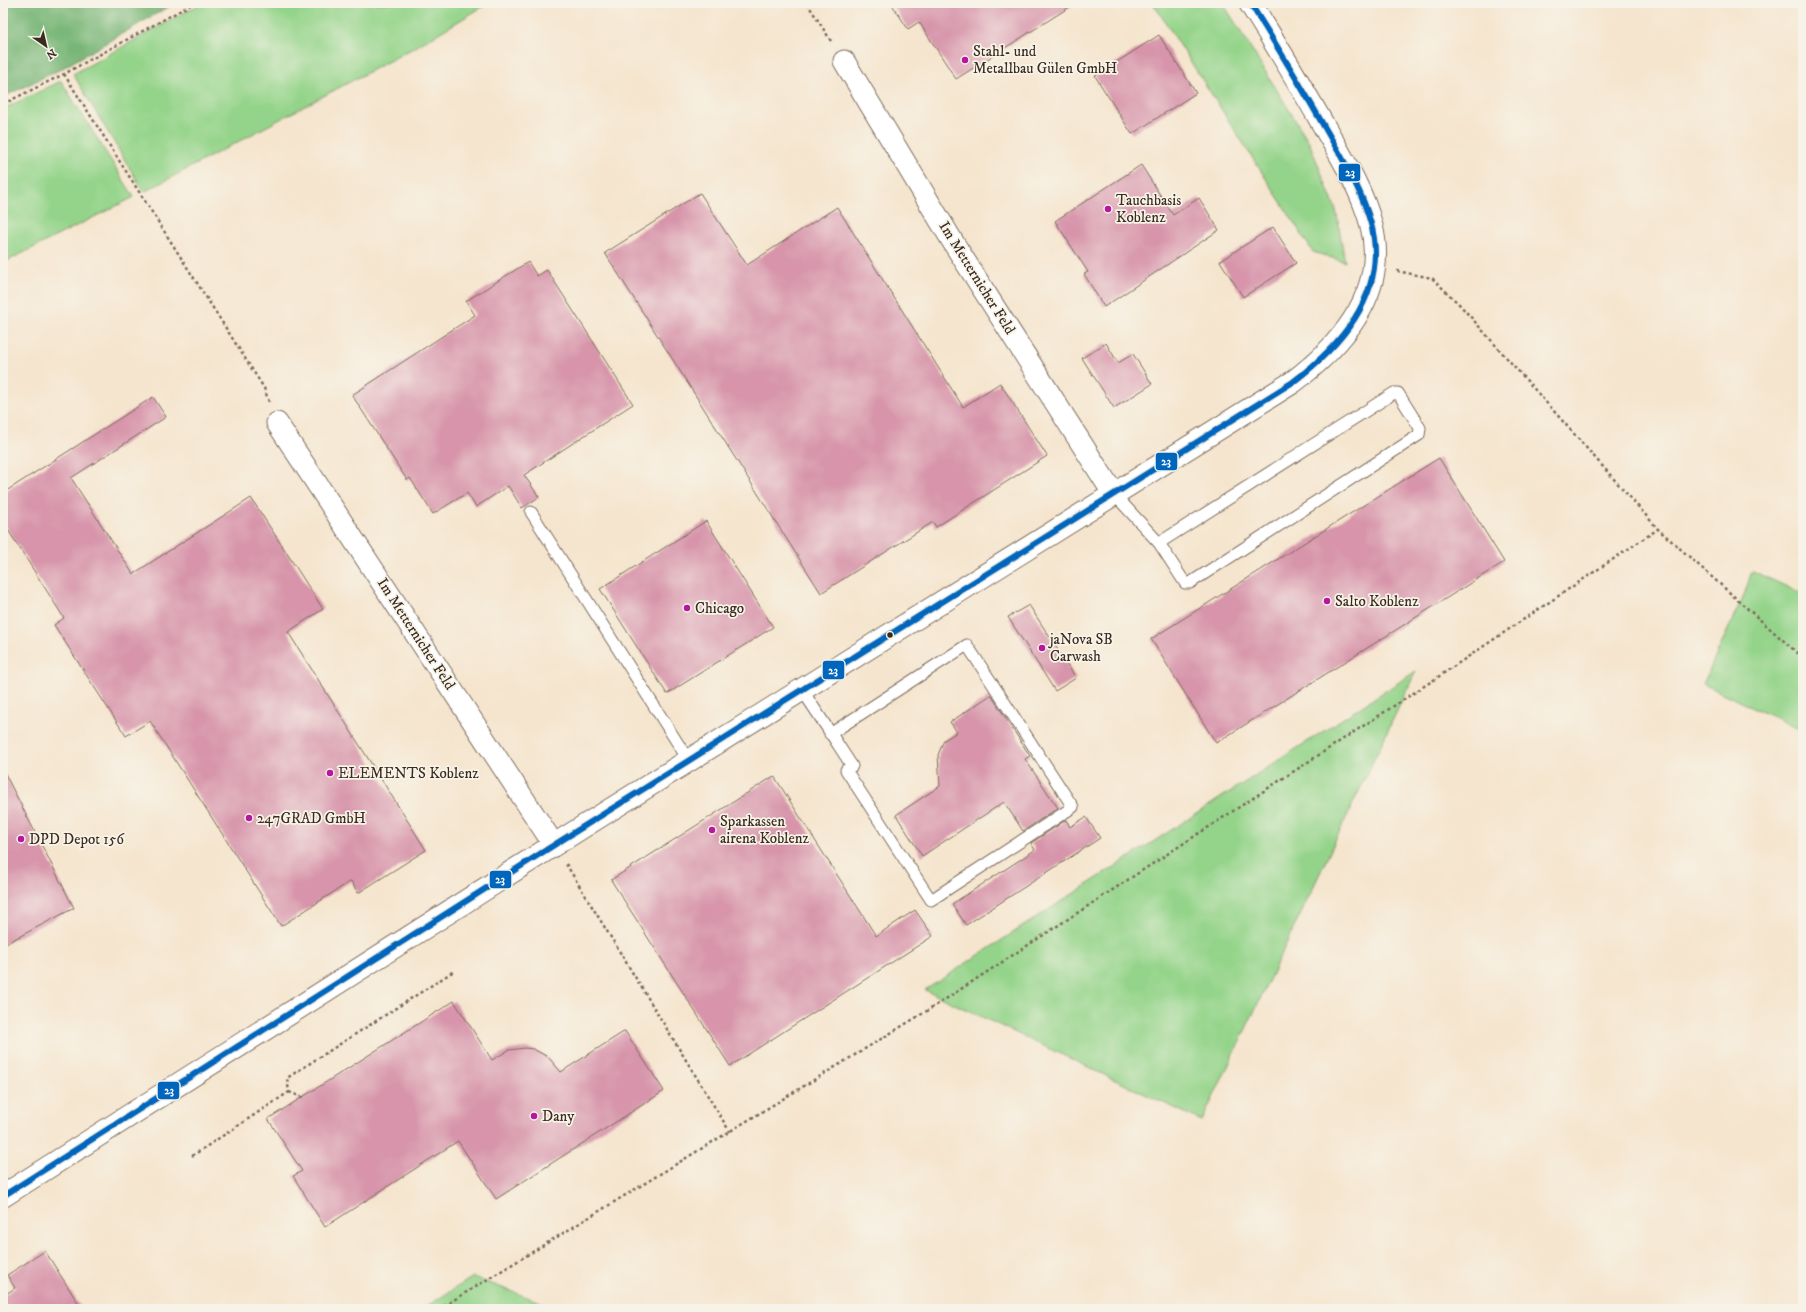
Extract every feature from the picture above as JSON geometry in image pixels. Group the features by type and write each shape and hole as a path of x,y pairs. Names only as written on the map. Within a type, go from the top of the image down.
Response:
{"street":[{"path":"3,1196 554,845 1113,493 1293,382 1316,365 1347,331 1362,308 1370,287 1374,242 1365,204 1337,148 1250,3"},
{"name":"Im Metternicher Feld","path":"844,61 956,247 1113,493"},
{"name":"Im Metternicher Feld","path":"277,424 554,845"}],"lane":[{"path":"1113,493 1160,543 1186,583 1190,583 1419,435 1420,428 1398,393 1394,393 1160,543"},
{"path":"531,512 689,761"},
{"path":"802,690 830,734 852,766 846,770 931,900 1073,807 967,645 830,734"}],"path":[{"path":"3,104 64,74 194,3"},
{"path":"807,3 844,61"},
{"path":"64,74 264,388 277,424"},
{"path":"1373,266 1432,278 1460,305 1658,529 1803,658"},
{"path":"439,1309 936,1006 1429,683 1658,529"},
{"path":"554,845 730,1132"},
{"path":"289,1092 287,1078 454,971"},
{"path":"289,1092 302,1097"},
{"path":"192,1156 289,1092"}],"green space":[{"path":"3,3 175,3 61,69 3,97"},
{"path":"202,3 489,3 417,46 144,192 73,74"},
{"path":"1153,3 1223,3 1309,142 1336,210 1345,262 1313,252"},
{"path":"61,81 134,197 3,263 3,109"},
{"path":"1752,571 1803,594 1803,731 1703,684 1744,595"},
{"path":"1416,671 1202,1121 925,990"},
{"path":"473,1277 559,1309 422,1309"}],"building":[{"name":"Stahl- und Metallbau Gülen GmbH","path":"891,3 1076,3 956,79 919,22 908,29"},
{"path":"1159,35 1196,93 1132,134 1095,76"},
{"path":"1141,165 1173,215 1199,198 1219,230 1104,307 1084,274 1088,272 1055,221"},
{"path":"700,193 747,265 837,207 963,407 1000,383 1047,456 936,527 933,522 821,593 605,253"},
{"path":"1273,227 1296,263 1243,297 1220,261"},
{"path":"528,262 537,276 547,270 633,404 524,475 539,497 522,508 508,486 476,507 467,493 433,514 410,478 407,480 352,395 475,315 466,301"},
{"path":"1106,343 1118,363 1133,354 1152,384 1114,408 1082,358"},
{"path":"153,397 166,417 71,478 133,574 251,498 323,609 288,632 426,850 358,893 351,881 281,926 150,721 126,736 54,625 64,618 3,522 3,493"},
{"name":"Salto Koblenz","path":"1439,458 1504,562 1216,743 1151,639"},
{"name":"Chicago","path":"706,521 773,627 667,694 600,589"},
{"name":"jaNova SB Carwash","path":"1029,605 1076,678 1055,691 1008,617"},
{"path":"991,695 1030,756 1025,759 1058,808 1023,831 1004,802 922,856 896,815 940,786 938,755 944,740 957,732 950,722"},
{"name":"DPD Depot 156","path":"3,770 74,908 3,945"},
{"path":"774,776 876,936 915,910 933,936 730,1066 611,880"},
{"path":"1086,817 1100,838 966,925 952,904 1035,850 1031,843 1066,820 1070,827"},
{"path":"454,1001 492,1060 509,1050 525,1048 533,1049 548,1057 561,1072 625,1031 664,1091 496,1199 458,1141 325,1227 293,1176 302,1171 268,1119"},
{"path":"45,1251 82,1309 3,1309 3,1296 15,1288 7,1275"}],"transit line":[{"name":"23","path":"3,1196 554,845 1293,382 1329,351 1358,314 1367,293 1373,272 1375,248 1371,224 1357,187 1345,163 1298,81 1250,3"}],"place":[{"name":"Stahl- und Metallbau Gülen GmbH","path":"965,60"},
{"name":"Tauchbasis Koblenz","path":"1108,209"},
{"name":"Salto Koblenz","path":"1327,601"},
{"name":"Chicago","path":"687,608"},
{"name":"jaNova SB Carwash","path":"1042,648"},
{"name":"ELEMENTS Koblenz","path":"330,773"},
{"name":"247GRAD GmbH","path":"249,818"},
{"name":"Sparkassen airena Koblenz","path":"712,830"},
{"name":"DPD Depot 156","path":"21,839"},
{"name":"Dany","path":"534,1116"}]}
